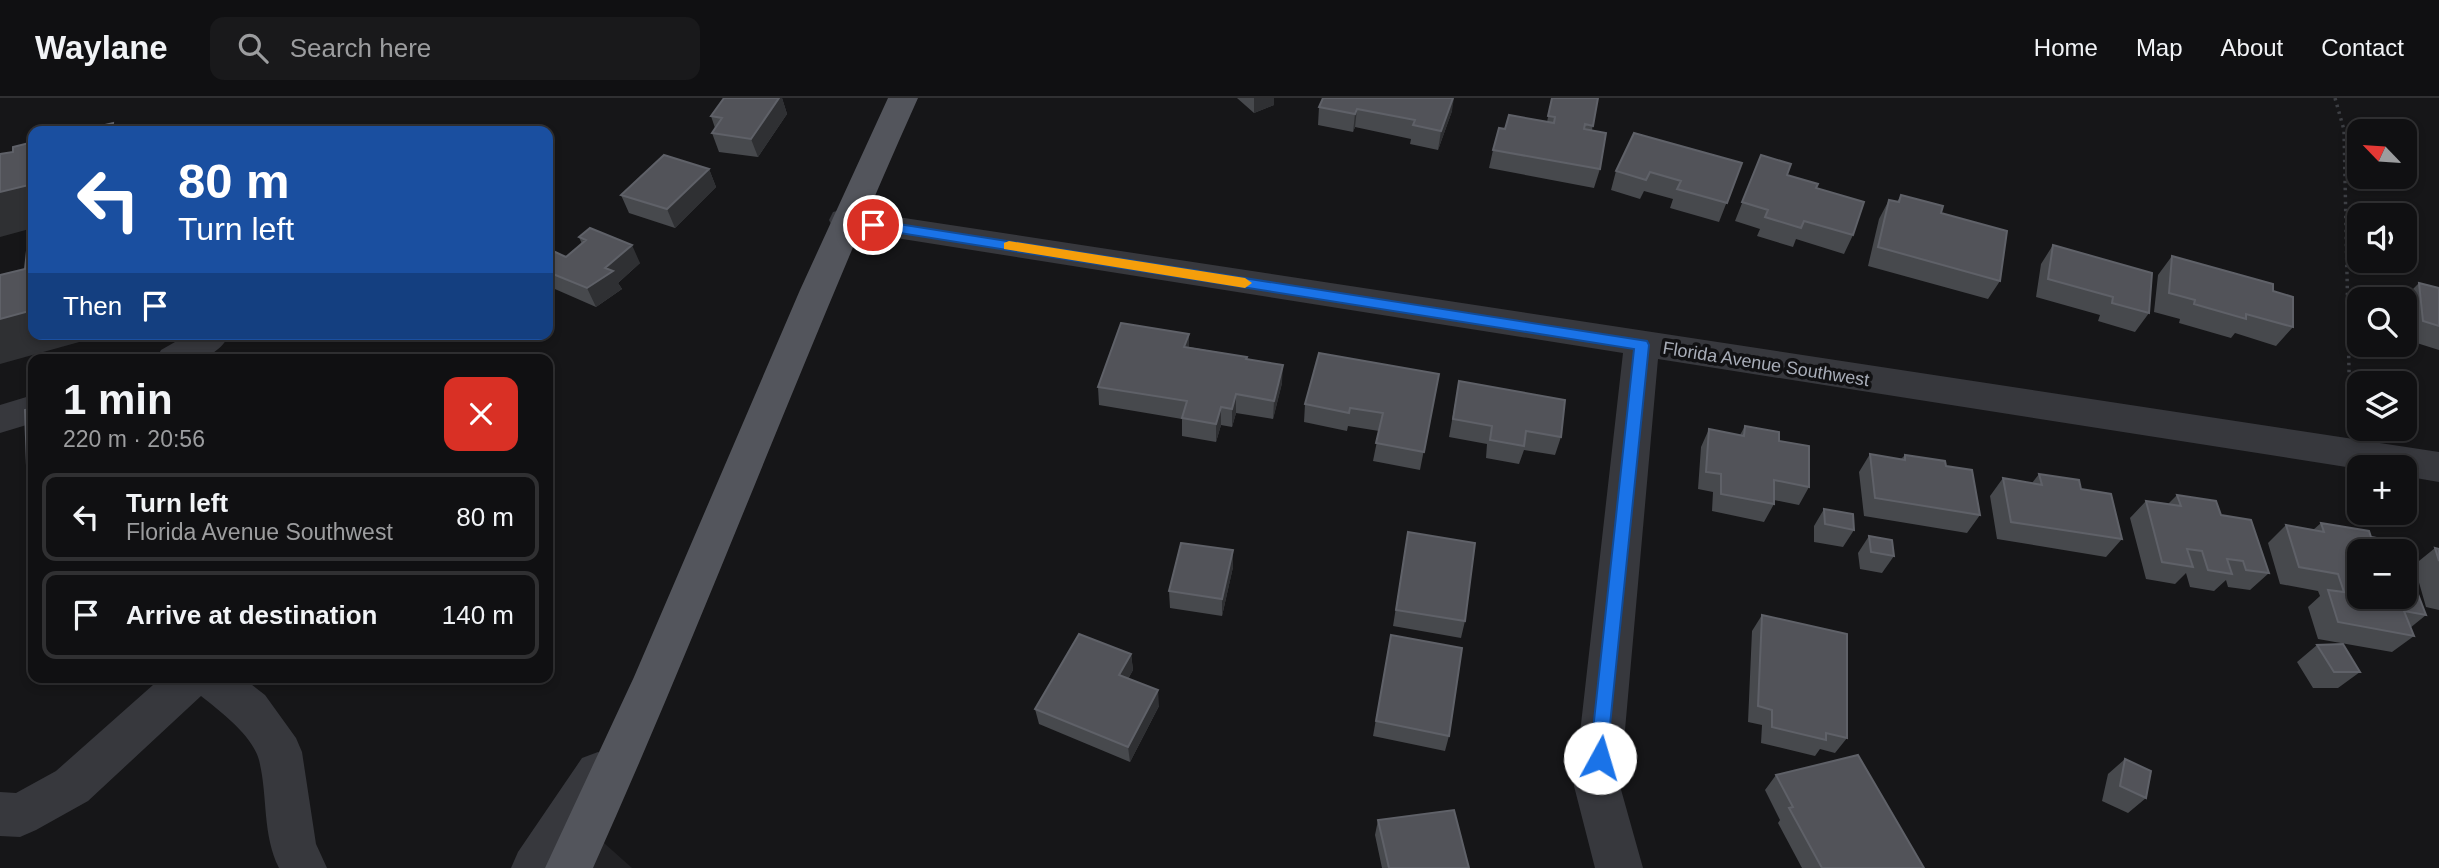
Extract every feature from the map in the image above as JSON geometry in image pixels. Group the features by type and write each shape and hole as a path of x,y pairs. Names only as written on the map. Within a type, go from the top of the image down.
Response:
{"main road":[{"path":"569,868 617,767 845,220 903,98"}],"street":[{"name":"Florida Avenue Southwest","path":"845,220 2439,467"},
{"path":"184,354 205,340"},
{"path":"1619,868 1597,786 1642,345"},
{"path":"0,419 28,411"},
{"path":"0,814 20,815 72,786 185,683"},
{"path":"217,683 250,709 280,752 291,861"},
{"path":"535,868 643,704"}],"path":[{"path":"2335,98 2344,130 2350,453"}],"shaded area":[{"path":"586,827 632,868 565,868"}],"building":[{"path":"724,98 779,98 751,139 712,133 722,118 711,116"},
{"path":"1323,98 1453,98 1441,131 1413,125 1415,120 1357,109 1355,114 1319,107"},
{"path":"1552,98 1598,98 1593,126 1585,124 1584,129 1606,133 1600,169 1493,150 1499,128 1505,129 1509,115 1554,123 1555,117 1548,116"},
{"path":"1634,133 1742,163 1727,203 1677,189 1681,181 1650,172 1646,180 1616,171"},
{"path":"28,143 28,185 0,192 0,154 13,152 13,147"},
{"path":"664,155 709,169 667,209 621,195"},
{"path":"1761,155 1791,164 1787,175 1818,184 1816,188 1864,202 1853,235 1804,221 1801,228 1765,217 1768,210 1742,202"},
{"path":"1901,195 1943,206 1941,213 2007,231 2000,281 1878,247 1889,200 1899,202"},
{"path":"590,228 632,245 605,268 613,271 587,288 553,274 553,251 566,257 586,240 579,237"},
{"path":"28,242 28,311 0,319 0,275 25,269"},
{"path":"2053,245 2152,273 2149,313 2112,303 2113,297 2048,279"},
{"path":"2172,256 2273,284 2273,291 2293,297 2293,327 2246,314 2246,319 2194,304 2195,300 2169,293"},
{"path":"2419,283 2439,288 2439,326 2423,321"},
{"path":"1121,323 1189,334 1184,347 1283,365 1274,401 1236,394 1232,409 1221,407 1216,424 1182,418 1187,401 1098,387"},
{"path":"1319,353 1439,374 1424,452 1376,443 1383,413 1350,408 1349,413 1305,404"},
{"path":"1459,381 1565,400 1561,437 1526,431 1524,446 1490,440 1492,426 1453,419"},
{"path":"28,409 27,466 25,410"},
{"path":"1745,426 1779,432 1779,441 1809,446 1809,487 1774,480 1774,504 1721,494 1721,474 1706,472 1709,429 1744,436"},
{"path":"1870,454 1905,460 1905,455 1945,461 1946,466 1972,470 1980,515 1875,498"},
{"path":"2039,474 2079,480 2081,489 2111,494 2122,539 2011,522 2003,478 2042,485"},
{"path":"2177,495 2216,501 2221,515 2251,520 2269,573 2246,570 2243,561 2227,559 2232,574 2208,570 2202,551 2187,549 2193,567 2162,562 2146,501 2181,506"},
{"path":"1824,509 1853,514 1854,530 1825,524"},
{"path":"2321,523 2369,531 2371,537 2382,539 2347,539 2347,609 2417,609 2417,592 2426,615 2404,611 2414,636 2338,622 2328,590 2344,592 2338,574 2299,567 2286,525 2324,532"},
{"path":"1408,532 1475,543 1465,621 1396,610"},
{"path":"1869,536 1892,540 1894,556 1871,552"},
{"path":"1181,543 1233,550 1222,599 1169,591"},
{"path":"1762,615 1847,634 1847,738 1826,733 1826,740 1772,727 1772,710 1758,706"},
{"path":"1079,634 1131,654 1119,675 1158,690 1128,747 1035,709"},
{"path":"1391,635 1462,648 1449,736 1376,721"},
{"path":"2343,644 2360,672 2334,672 2317,645"},
{"path":"1858,755 1924,868 1822,868 1789,808 1793,807 1776,775"},
{"path":"2125,759 2151,771 2146,798 2120,786"},
{"path":"1454,810 1469,868 1389,868 1378,820"}],"slow traffic":[{"path":"1009,246 1245,283"}],"route":[{"path":"873,225 1642,345 1600,758"}]}
